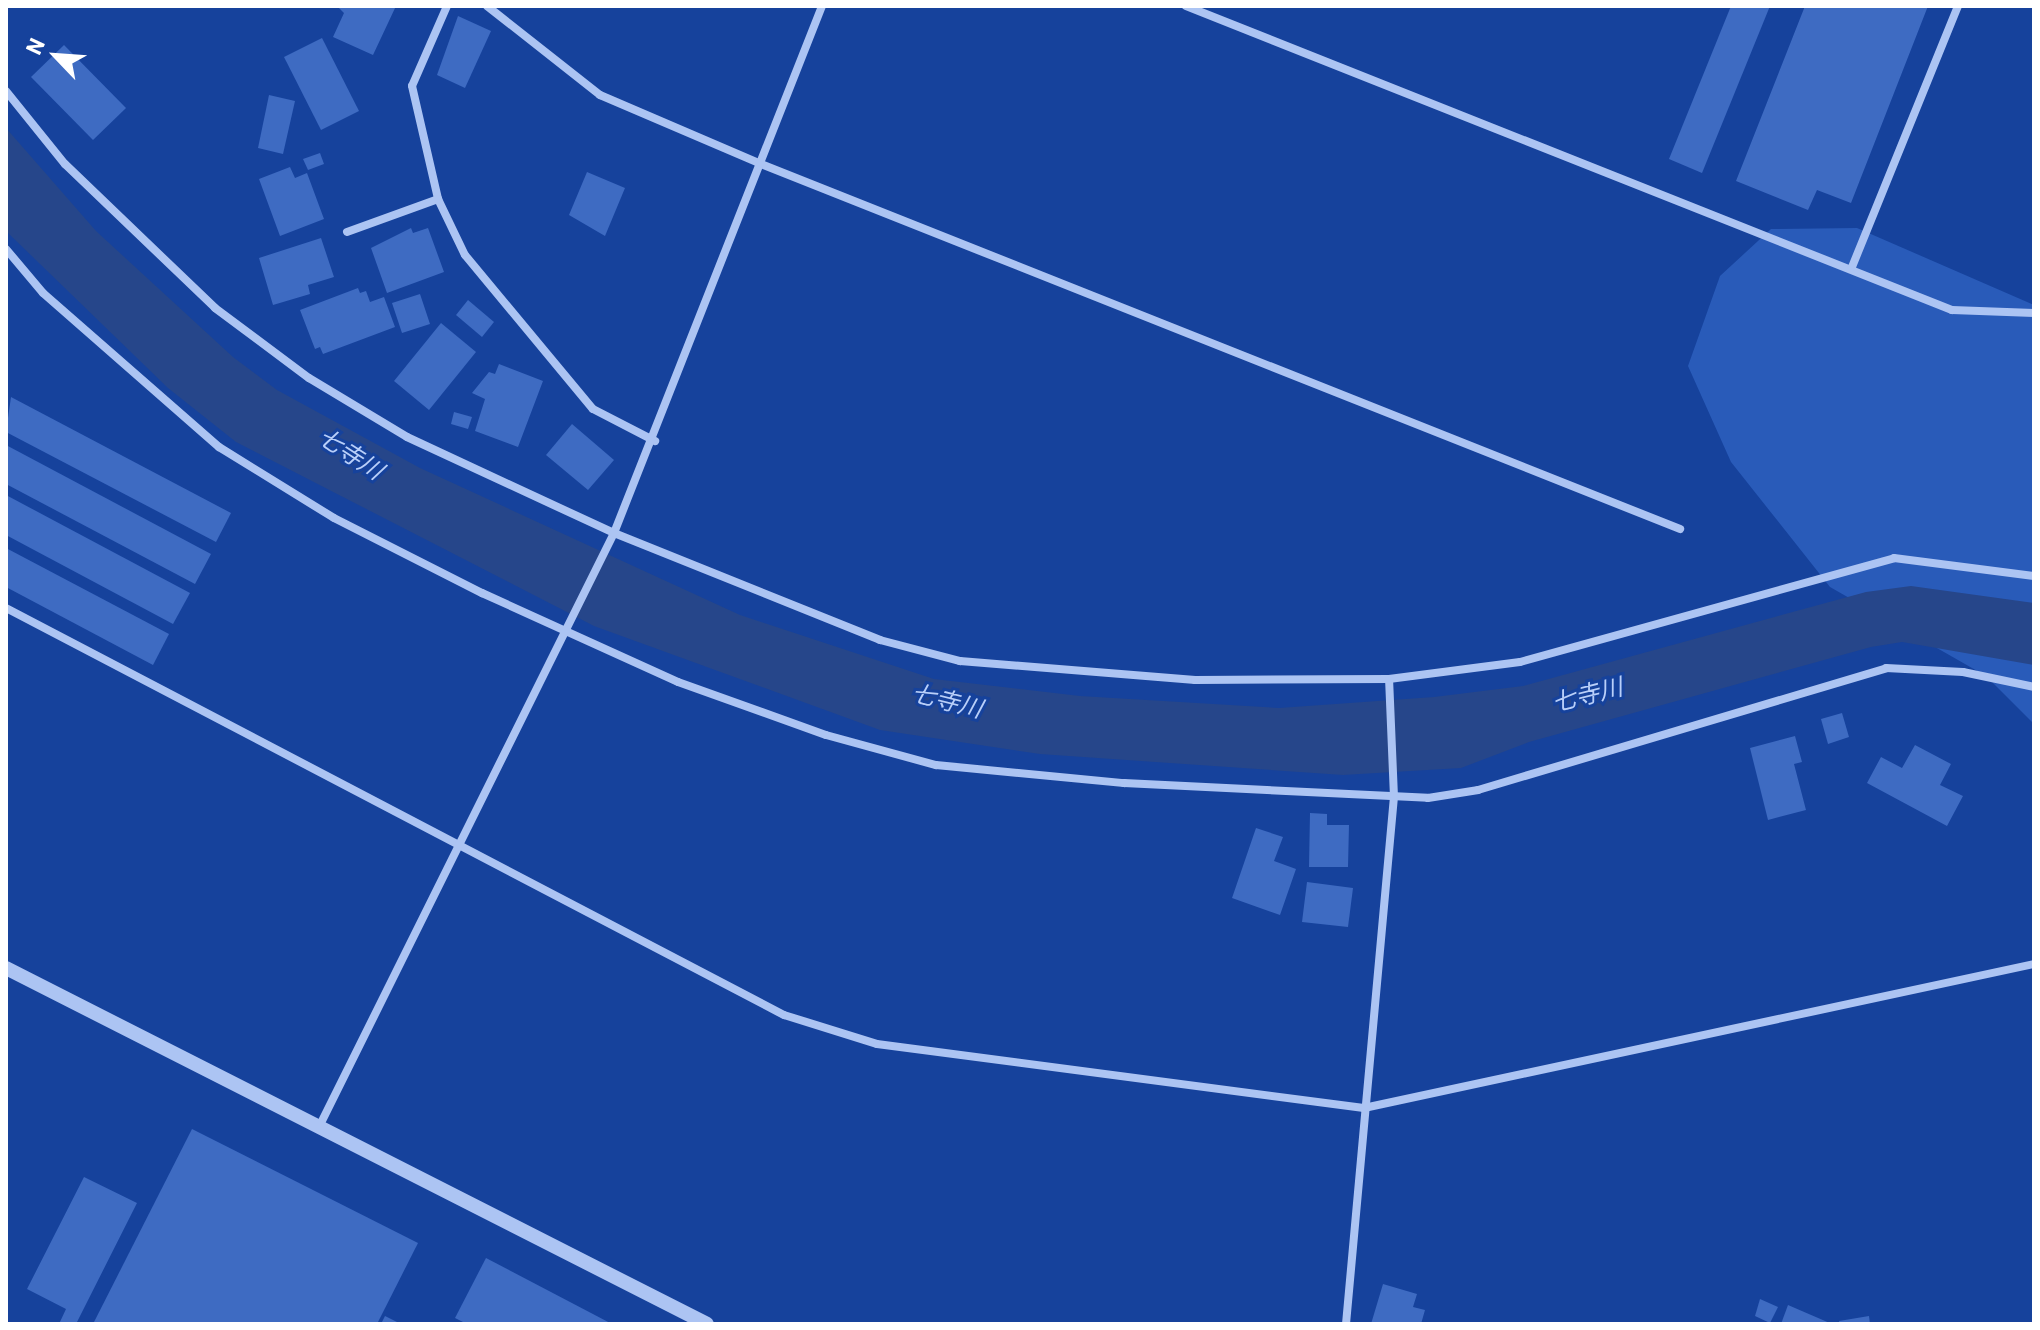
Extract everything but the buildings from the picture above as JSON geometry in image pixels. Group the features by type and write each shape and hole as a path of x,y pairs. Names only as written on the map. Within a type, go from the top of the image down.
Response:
{"street":[{"path":"447,6 412,86 438,199 465,255 593,409 655,441"},
{"path":"487,6 600,95 761,164 1680,529"},
{"path":"319,1127 569,634 655,441 822,6"},
{"path":"1186,6 1852,267 1952,310 2034,313"},
{"path":"1852,267 1958,6"},
{"path":"6,91 65,164 215,308 309,378 407,437 614,533 880,640 960,661 1195,680 1389,679 1520,662 1894,558 2034,576"},
{"path":"347,232 438,199"},
{"path":"6,249 43,293 219,447 405,556 569,634 707,693 826,735 936,765 1124,783 1428,798 1478,790 1886,668 1963,672 2034,687"},
{"path":"6,608 784,1015 877,1044 1364,1108 2034,964"},
{"path":"1346,1324 1394,797 1393,699 1389,679"},
{"path":"6,968 707,1324"}],"shaded area":[{"path":"1857,228 2034,305 2034,724 1986,676 1830,587 1731,462 1688,366 1720,276 1771,229"}],"water":[{"name":"七寺川","path":"6,128 96,231 233,357 277,390 420,468 740,615 934,679 1080,696 1279,708 1434,697 1523,686 1866,592 1911,586 2034,603 2034,665 1902,642 1871,647 1529,742 1461,768 1343,775 1040,754 880,730 594,626 236,442 168,388 6,231"}]}
